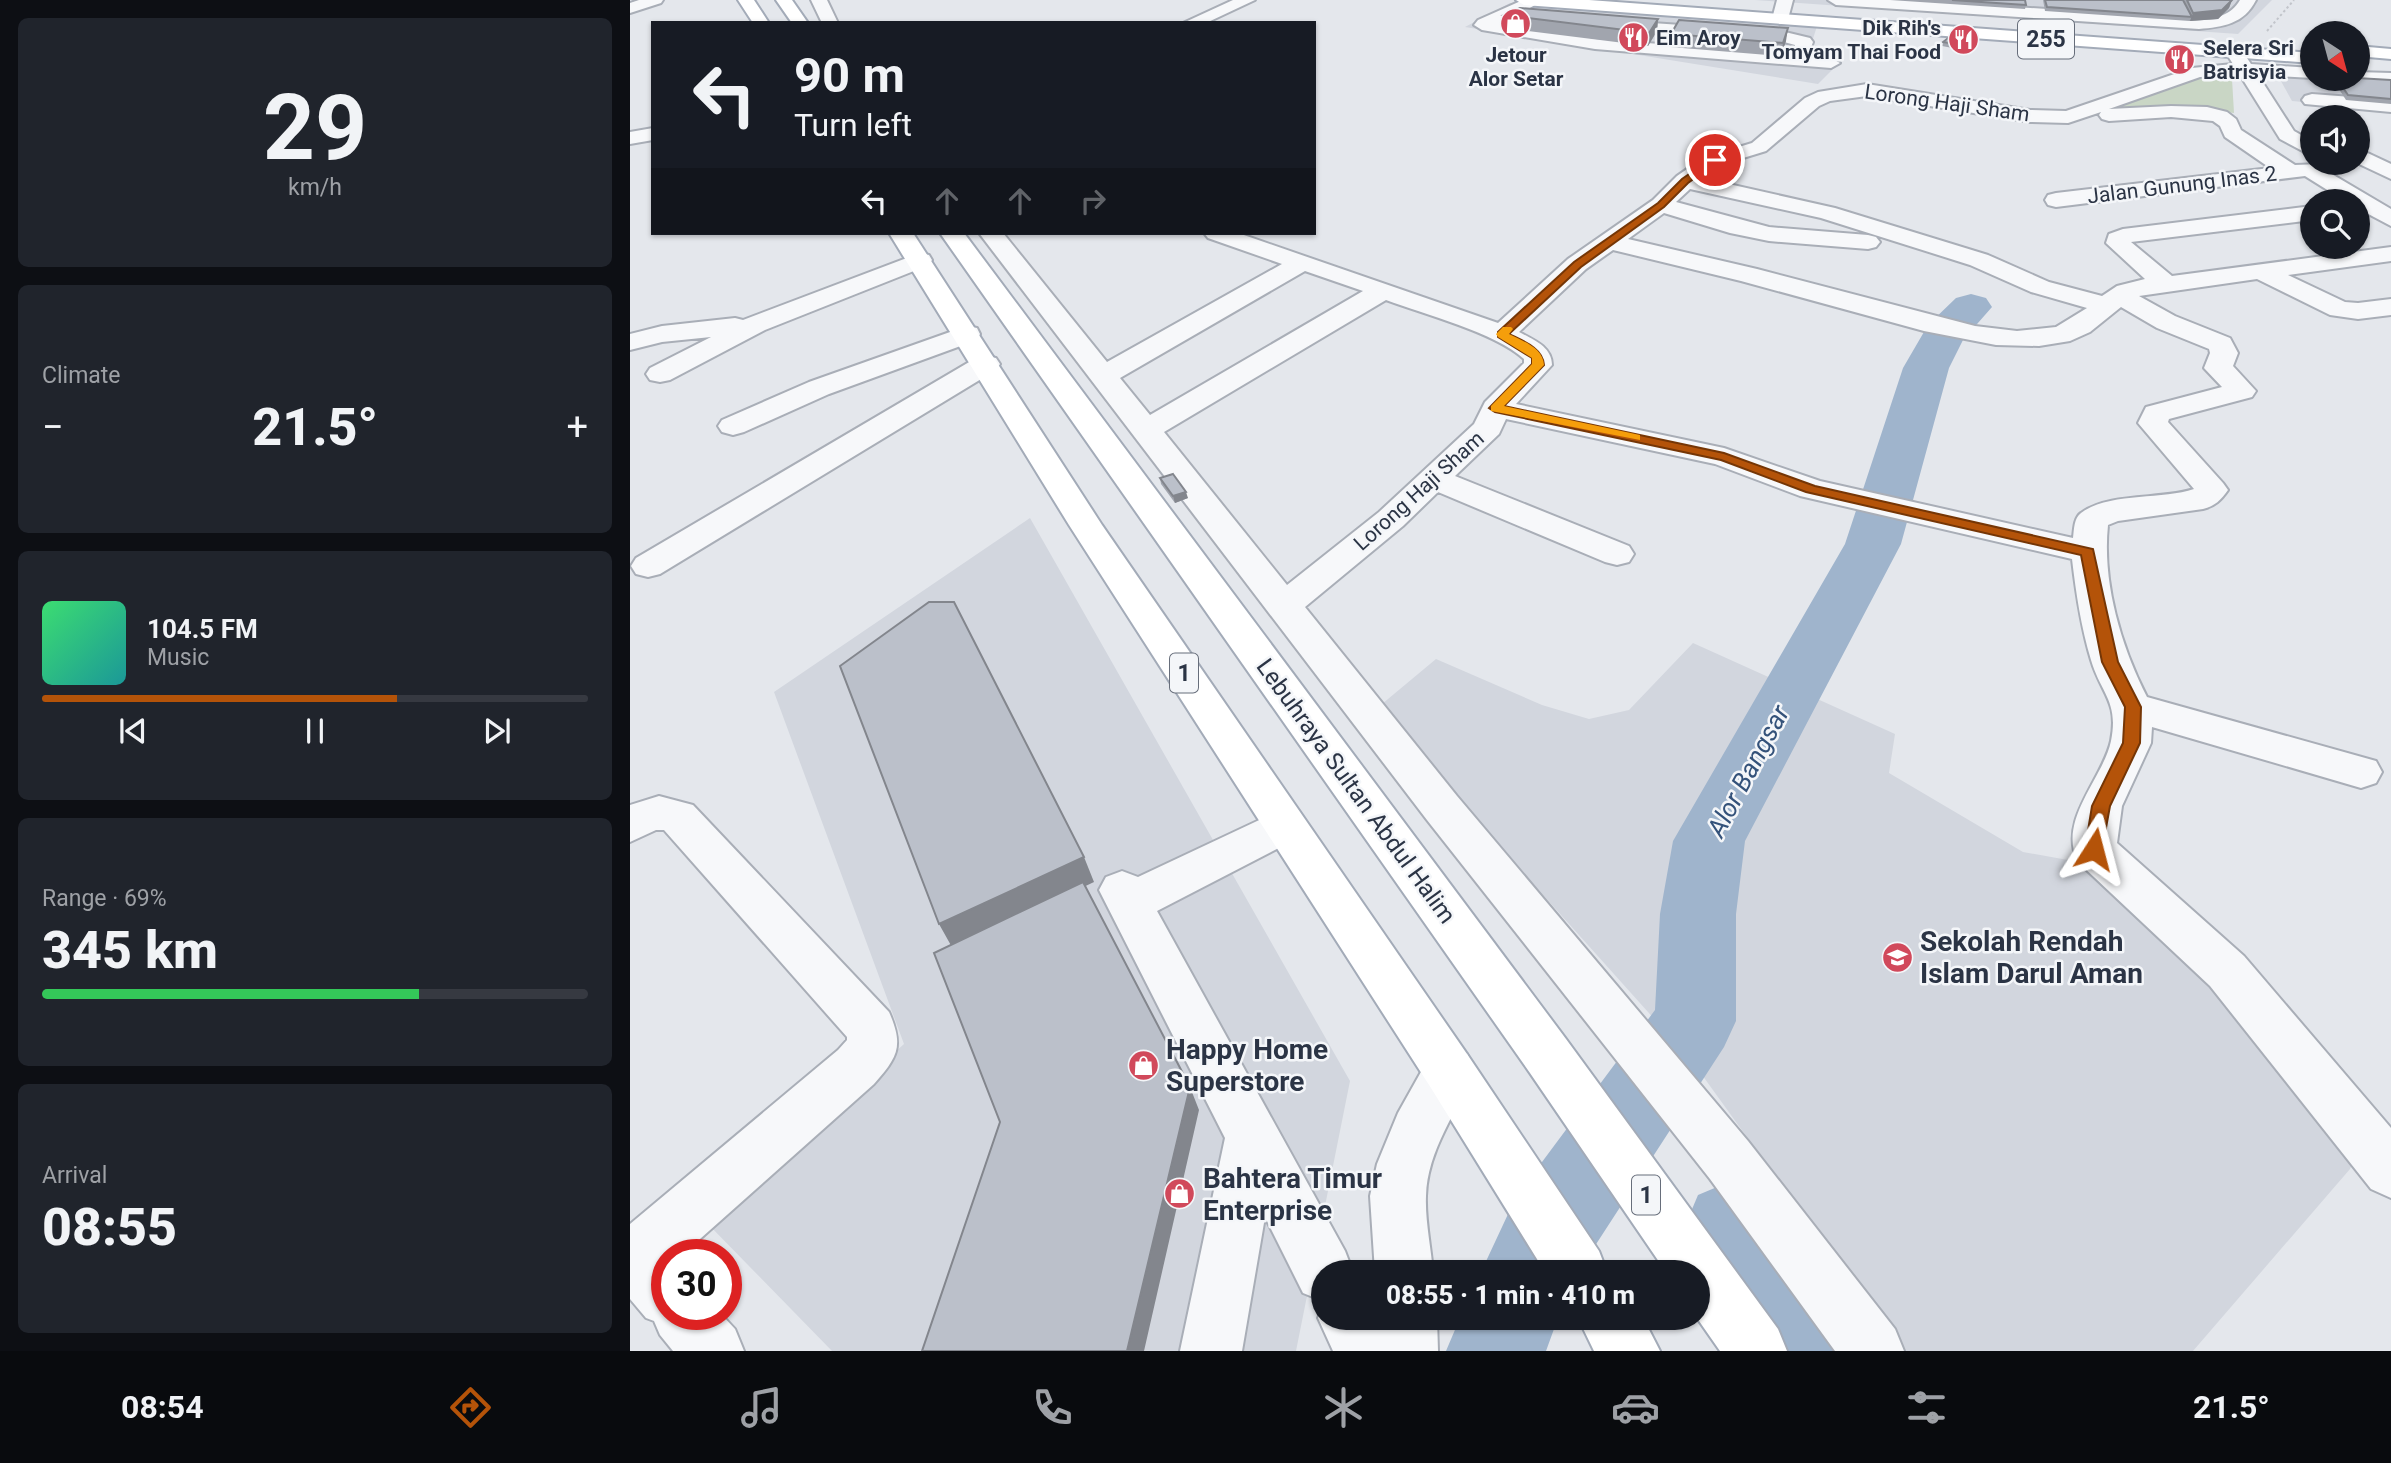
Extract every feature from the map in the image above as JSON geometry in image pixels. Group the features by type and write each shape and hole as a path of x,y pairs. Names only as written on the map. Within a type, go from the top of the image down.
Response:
{"main road":[{"path":"746,0 760,21"},
{"path":"784,0 799,21"},
{"name":"255","path":"1524,0 1810,11 2040,14 2254,44 2300,47"},
{"name":"255","path":"1645,0 1757,9"},
{"name":"255","path":"1783,8 2239,61 2300,58"},
{"path":"2370,52 2391,54"},
{"path":"2370,62 2391,64"},
{"name":"Lebuhraya Sultan Abdul Halim","path":"953,235 1548,1056 1750,1342"},
{"name":"1","path":"911,247 1086,525 1461,1089 1570,1260"},
{"path":"1616,1330 1629,1351"}],"street":[{"path":"630,8 655,0"},
{"path":"820,0 829,21"},
{"path":"1196,21 1247,0"},
{"path":"1836,0 2216,23 2231,19 2246,3"},
{"path":"1497,17 1794,39 1804,42 1804,69 1797,71 1683,52 1595,44 1482,25 1497,17 1534,1"},
{"path":"2220,5 2246,3"},
{"path":"1658,50 1668,29"},
{"path":"1804,61 1831,63"},
{"path":"2239,61 2300,157"},
{"name":"Lorong Haji Sham","path":"1280,604 1293,599 1436,480 1488,428 1495,408 1538,365 1538,357 1527,347 1502,334 1577,264 1661,205 1685,181 1715,160 1759,147 1812,102 1871,81 2030,116 2068,117 2198,72 2239,61 2300,73"},
{"path":"2292,72 2312,100 2312,105"},
{"path":"2370,78 2391,79"},
{"path":"2312,100 2391,106"},
{"path":"2068,117 2190,112 2220,117 2228,122 2232,133 2300,162"},
{"path":"2280,124 2300,125"},
{"path":"630,138 651,134"},
{"path":"2370,161 2391,173"},
{"name":"Jalan Gunung Inas 2","path":"2056,200 2300,165"},
{"path":"2319,175 2339,189"},
{"path":"2352,175 2391,197"},
{"path":"1685,181 1790,203 1979,260 2040,287 2113,300 2220,344 2224,353 2218,368 2242,391 2157,413 2153,423 2212,490 2203,499 2110,512 2092,520 2088,552 2095,599 2110,662 2133,707 2131,743 2101,806 2094,849 2227,971 2391,1170"},
{"path":"1661,205 1712,222 1769,233 1935,247"},
{"path":"2370,209 2391,219"},
{"path":"2165,283 2117,239 2123,236 2300,214"},
{"path":"994,235 1280,604 1728,1160 1872,1351"},
{"path":"1222,235 1384,290 1502,334"},
{"path":"1607,241 1658,256 1764,279 1970,335 2009,338 2064,334 2113,300 2120,292 2136,288 2391,254"},
{"path":"660,374 911,247"},
{"path":"1102,376 1303,262"},
{"path":"2260,271 2339,309 2358,312 2391,307"},
{"path":"1146,430 1384,290"},
{"path":"630,342 692,330 756,324"},
{"path":"733,426 819,388 977,349"},
{"path":"648,566 977,349"},
{"path":"1495,408 1724,457 1811,489 1927,513 2088,552"},
{"path":"1436,480 1617,554"},
{"path":"2133,707 2361,772"},
{"path":"630,825 644,816 665,811 678,817 871,1028 873,1048 856,1067 640,1268"},
{"path":"1285,825 1125,896 1318,1260"},
{"path":"1403,1260 1398,1195 1410,1150 1461,1089"},
{"path":"1211,1351 1252,1136"},
{"path":"695,1330 713,1351"},
{"path":"1355,1330 1366,1351"},
{"path":"1407,1330 1407,1351"}],"path":[{"path":"2254,44 2294,0"}],"shaded area":[{"path":"1755,0 2272,0 2238,34"},
{"path":"1510,3 1817,26 1807,58 1841,61 1818,84 1465,27"},
{"path":"2272,65 2300,67 2300,91 2370,91 2370,73 2391,75 2391,110 2370,108 2370,105 2292,101"},
{"path":"1030,518 1350,1081 1314,1260 1311,1260 1311,1276 1296,1351 832,1351 742,1259 742,1239 723,1239 707,1223 904,1044 774,692"},
{"name":"Sekolah Rendah Islam Darul Aman","path":"1693,643 1895,734 1889,773 2023,852 2090,864 2298,1051 2360,1145 2350,1169 2193,1351 1901,1351 1692,1061 1376,709 1436,659 1542,705 1589,719 1629,710"}],"green space":[{"path":"2202,74 2220,74 2232,79 2234,113 2187,107 2103,111"}],"building":[{"path":"1952,0 2025,0 2026,5 2011,4"},
{"path":"2045,0 2183,0 2192,17 2047,7"},
{"path":"2187,0 2232,0 2222,10 2193,13"},
{"path":"1520,8 1658,19 1649,33 1504,15"},
{"path":"1679,20 1788,28 1783,43 1671,34"},
{"path":"1956,32 1976,36 1964,45 1943,42"},
{"path":"2370,79 2391,80 2391,99 2348,95 2345,91 2370,91"},
{"path":"1173,474 1186,492 1173,496 1160,478"},
{"path":"929,602 954,602 1084,857 939,924 840,666"},
{"path":"1083,882 1190,1087 1127,1351 922,1351 1000,1122 934,953"}],"waterway":[{"name":"Alor Bangsar","path":"1535,1260 1549,1230 1695,1021 1698,914 1709,841 1873,544 1926,368 1944,334 1971,307"},
{"path":"1717,1214 1818,1351"},
{"name":"Alor Bangsar","path":"1496,1351 1504,1330"}],"slow traffic":[{"path":"1507,329 1502,334 1527,347 1538,357 1538,365 1495,408 1635,438"}],"place":[{"name":"Jetour Alor Setar","path":"1516,23"},
{"name":"Eim Aroy","path":"1633,38"},
{"name":"Dik Rih's Tomyam Thai Food","path":"1964,40"},
{"name":"Selera Sri Batrisyia","path":"2180,60"},
{"name":"Sekolah Rendah Islam Darul Aman","path":"1897,957"},
{"name":"Happy Home Superstore","path":"1143,1065"},
{"name":"Bahtera Timur Enterprise","path":"1180,1194"}],"route":[{"path":"1715,160 1685,181 1661,205 1577,264 1502,334 1527,347 1538,357 1538,365 1495,408 1724,457 1811,489 1927,513 2088,552 2095,599 2110,662 2133,707 2131,743 2101,806 2094,849"}]}
